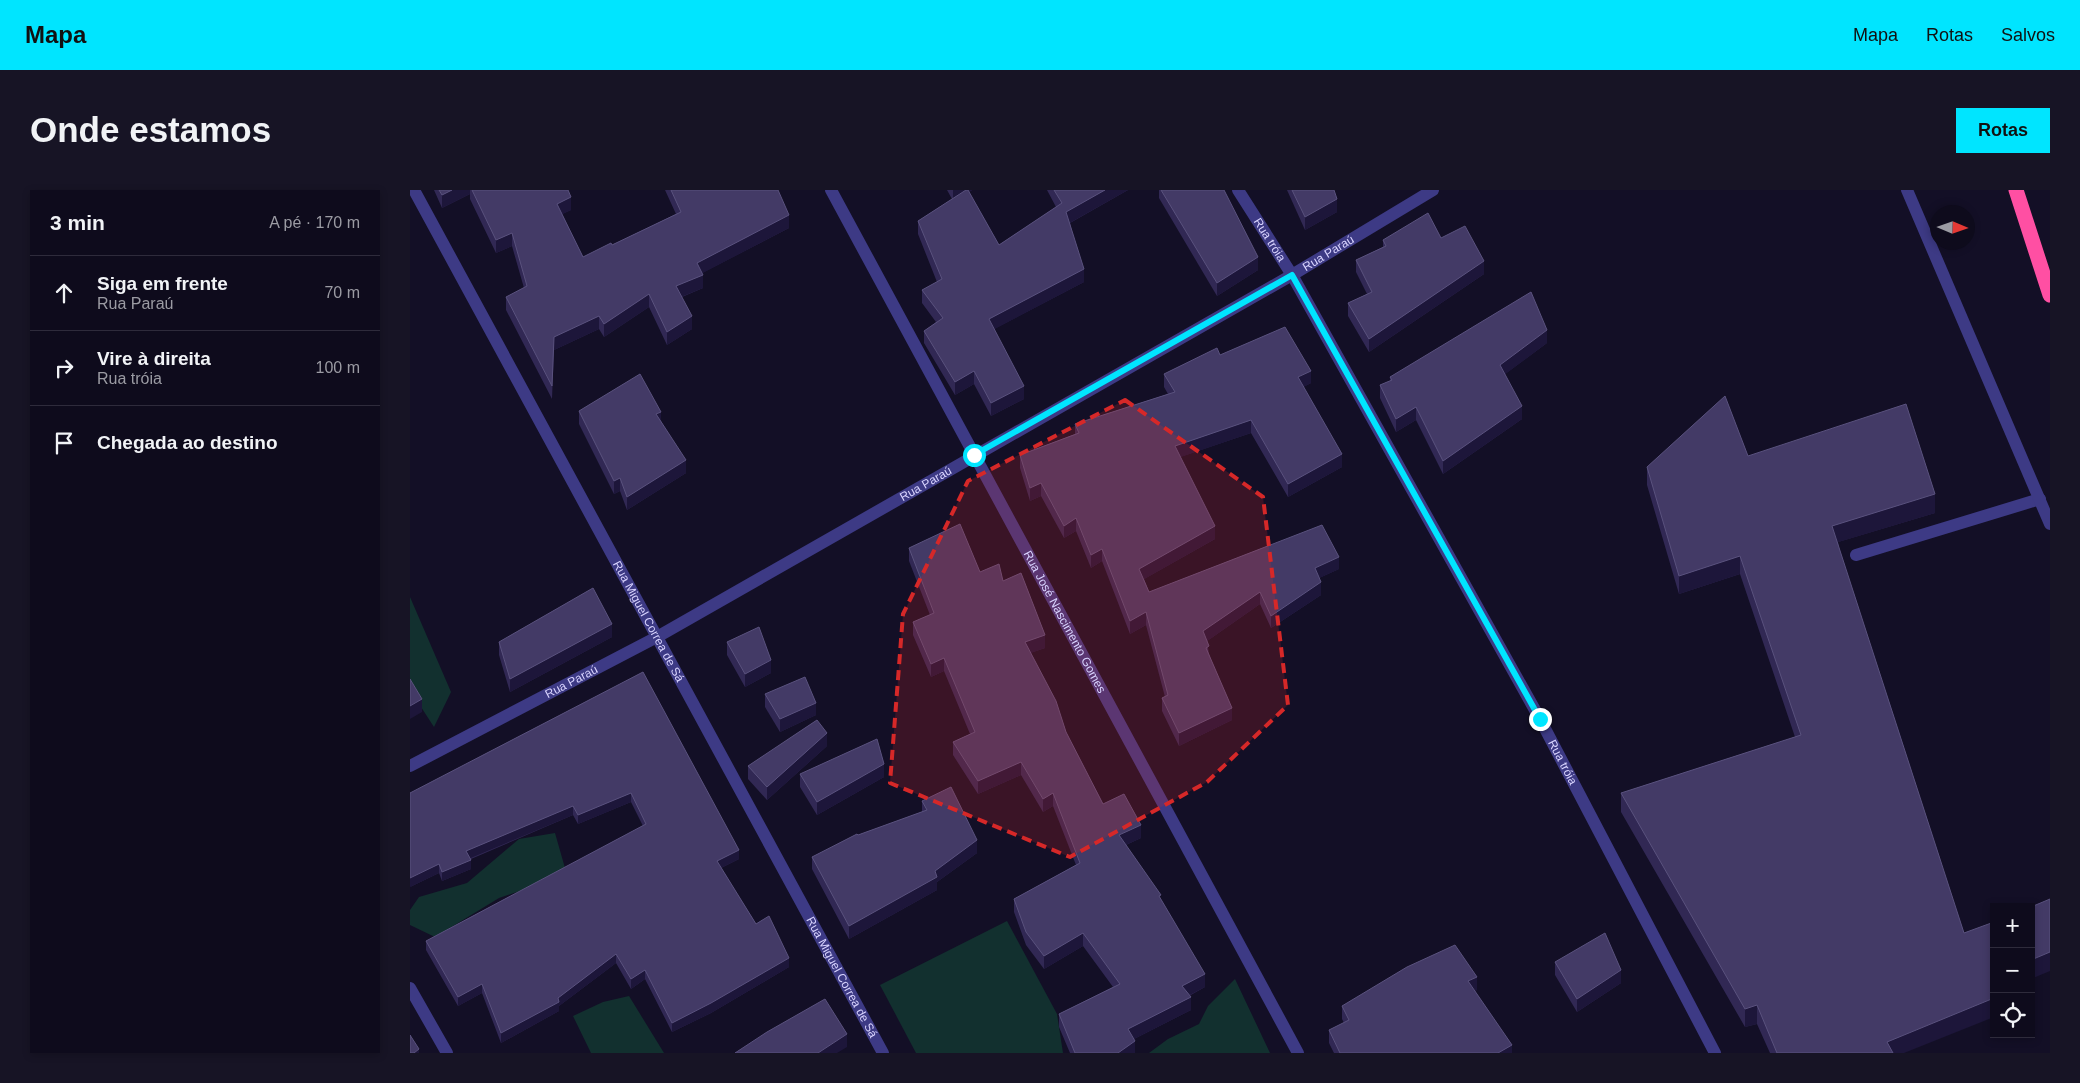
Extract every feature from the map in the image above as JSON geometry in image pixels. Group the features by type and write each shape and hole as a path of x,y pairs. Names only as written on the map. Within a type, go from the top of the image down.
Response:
{"highway":[{"path":"2016,190 2050,295"}],"street":[{"name":"Rua Miguel Correa de Sá","path":"414,190 882,1053"},
{"name":"Rua José Nascimento Gomes","path":"831,190 1298,1053"},
{"name":"Rua tróia","path":"1238,190 1292,275 1535,710 1715,1053"},
{"name":"Rua Paraú","path":"410,766 657,637 1292,275 1433,190"},
{"path":"1907,190 2050,524"},
{"path":"1856,556 2040,499"},
{"path":"412,996 446,1053"}],"highlighted area":[{"path":"1125,400 1263,497 1288,705 1207,782 1070,857 890,783 903,614 968,481"}],"green space":[{"path":"410,597 451,692 434,727 410,690"},
{"path":"555,833 567,875 499,898 435,937 410,925 410,910 419,897 467,883 519,839"},
{"path":"1007,921 1057,1014 1063,1053 916,1053 880,985"},
{"path":"1235,979 1270,1053 1149,1053 1168,1039 1199,1024 1208,1006"},
{"path":"629,996 664,1053 591,1053 573,1016 603,1002"}],"building":[{"path":"439,190 452,190 442,195"},
{"path":"472,190 568,190 571,197 557,204 583,257 681,212 671,190 778,190 789,215 697,263 703,275 676,286 692,316 667,332 649,294 604,324 599,316 554,337 552,386 506,297 527,286 512,233 496,240"},
{"path":"968,190 999,245 1062,203 1054,190 1105,190 1066,212 1084,269 989,319 1024,386 991,403 974,371 955,382 924,331 943,318 922,290 942,279 918,221"},
{"path":"1161,190 1224,190 1258,257 1217,283"},
{"path":"1292,190 1334,190 1337,199 1305,217"},
{"path":"1428,213 1441,238 1465,226 1484,261 1369,339 1348,303 1372,292 1356,260 1386,246 1383,240"},
{"path":"1531,292 1547,330 1500,365 1522,406 1443,461 1416,407 1396,419 1380,385 1392,380 1390,377"},
{"path":"1285,327 1311,371 1298,377 1342,454 1288,484 1251,420 1175,446 1215,526 1139,569 1149,592 1322,525 1339,557 1315,568 1321,582 1271,616 1260,592 1203,631 1209,646 1206,648 1232,708 1179,733 1162,698 1168,695 1146,612 1130,621 1102,549 1091,555 1076,518 1064,526 1041,483 1030,488 1020,455 1079,433 1075,424 1175,392 1164,374 1217,348 1220,355"},
{"path":"640,374 661,412 656,414 686,460 627,497 620,478 614,481 579,411"},
{"path":"1725,396 1748,456 1906,404 1935,494 1832,526 1964,933 1990,923 1990,1000 1887,1042 1893,1053 1777,1053 1757,1005 1745,1009 1621,793 1801,735 1740,556 1679,576 1647,467"},
{"path":"960,524 980,572 999,564 1003,581 1021,573 1045,635 1025,642 1056,701 1066,732 1103,804 1124,794 1141,825 1119,835 1161,895 1159,896 1205,974 1182,986 1191,997 1128,1029 1135,1041 1118,1053 1075,1053 1059,1014 1120,984 1083,933 1044,956 1026,932 1014,899 1080,863 1053,793 1043,799 1021,762 978,781 953,742 975,732 944,658 931,664 913,622 934,613 909,548"},
{"path":"593,588 612,624 510,679 499,642"},
{"path":"759,627 771,660 745,674 727,642"},
{"path":"643,672 739,850 717,861 756,924 769,916 789,958 672,1023 645,970 631,979 616,954 558,998 559,1002 501,1033 482,984 458,997 426,941 646,824 631,793 578,815 573,806 466,851 471,860 442,872 439,864 410,878 410,793"},
{"path":"805,677 816,703 780,719 765,694"},
{"path":"410,679 422,699 410,706"},
{"path":"817,720 827,733 767,787 748,766"},
{"path":"877,739 884,764 817,802 800,774"},
{"path":"951,787 977,840 935,871 937,877 849,926 812,857 857,834 927,810 922,801"},
{"path":"2050,899 2050,952 2035,958 2035,948 2035,905"},
{"path":"1605,933 1621,970 1577,999 1555,962"},
{"path":"1455,945 1477,977 1468,981 1512,1045 1498,1053 1340,1053 1329,1030 1349,1020 1342,1006 1407,967"},
{"path":"825,999 847,1034 818,1053 735,1053 767,1032"},
{"path":"410,1035 419,1049 414,1053 410,1053"}],"route":[{"path":"974,455 1292,275 1540,719"}]}
